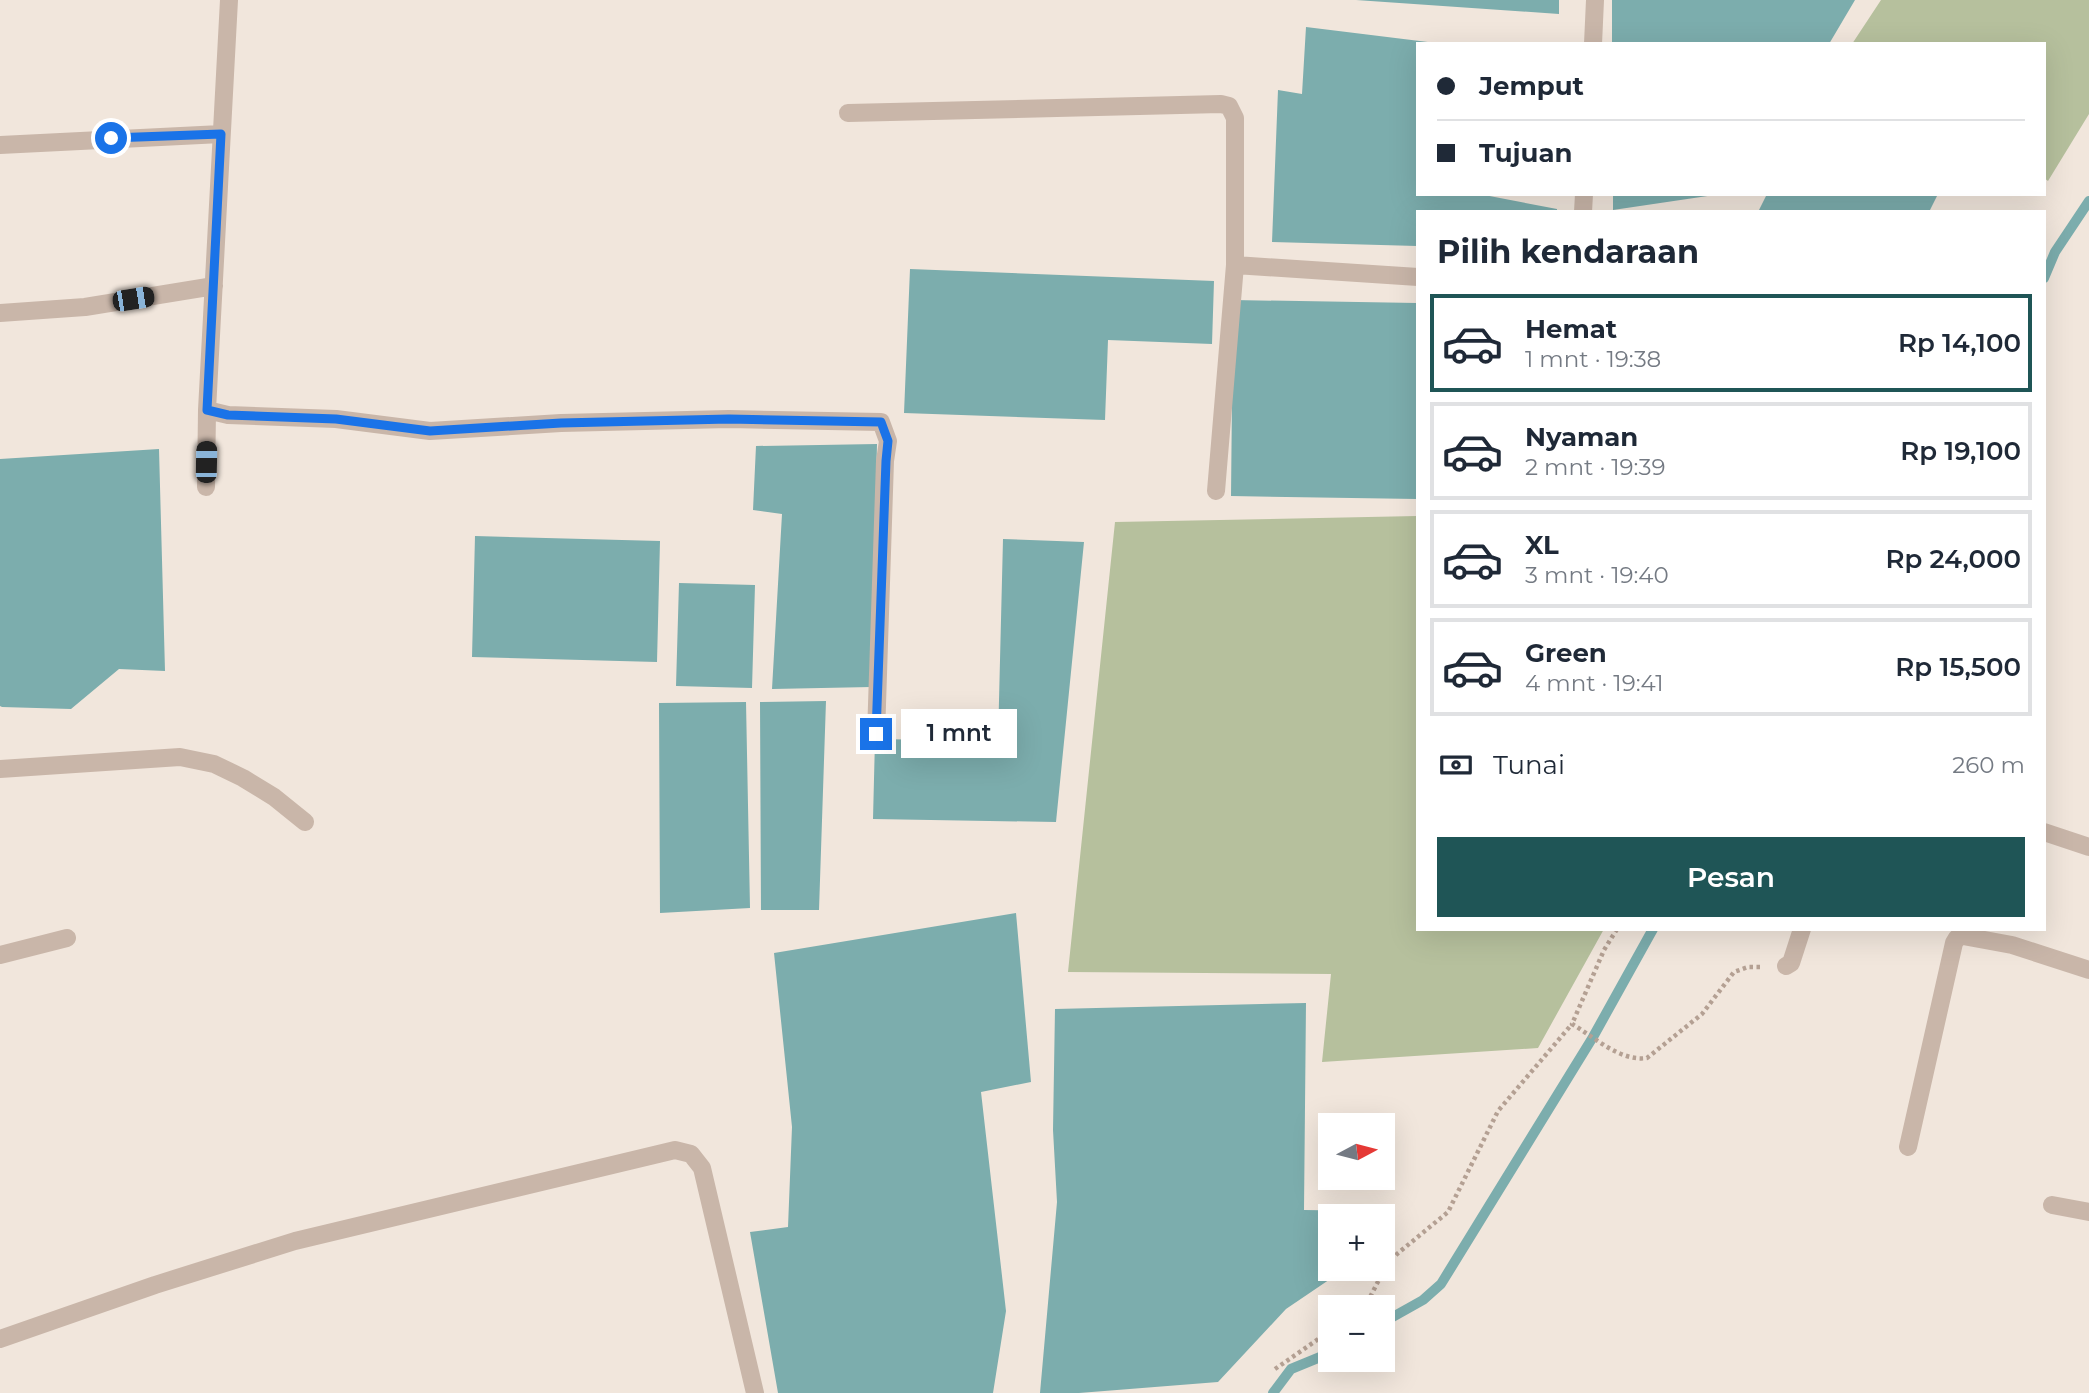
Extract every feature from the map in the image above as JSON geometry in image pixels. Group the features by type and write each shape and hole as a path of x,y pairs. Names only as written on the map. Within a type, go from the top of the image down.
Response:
{"street":[{"path":"206,487 207,410 229,0"},
{"path":"1593,42 1595,0"},
{"path":"848,113 1221,104 1229,106 1235,118 1235,265 1216,491"},
{"path":"0,145 221,134"},
{"path":"1235,265 1416,277"},
{"path":"0,313 85,307 214,286"},
{"path":"207,410 228,415 336,419 430,431 561,423 729,419 881,422 888,441 876,734"},
{"path":"0,769 180,757 214,764 243,778 274,797 305,822"},
{"path":"2046,833 2089,848"},
{"path":"1786,966 1791,963 1801,931"},
{"path":"1908,1147 1957,938 1964,936 2012,945 2089,970"},
{"path":"0,955 67,937"},
{"path":"0,1339 155,1285 295,1241 675,1150 691,1154 702,1168 755,1393"},
{"path":"2052,1205 2089,1212"}],"path":[{"path":"1371,1295 1396,1254 1448,1212 1498,1111 1572,1024 1604,950 1616,931"},
{"path":"1572,1024 1625,1056 1647,1058 1702,1014 1734,972 1748,967 1786,966"},
{"path":"1275,1369 1318,1339"}],"green space":[{"path":"1881,0 2089,0 2089,114 2048,181 2046,42 1853,42"},
{"path":"1416,516 1416,931 1603,931 1538,1048 1322,1062 1331,974 1068,972 1115,522"}],"water":[{"path":"1356,0 1559,0 1559,14"},
{"path":"1612,0 1855,0 1830,42 1612,42"},
{"path":"1306,27 1428,42 1416,42 1416,196 1489,196 1557,210 1416,210 1416,246 1272,242 1278,90 1302,94"},
{"path":"1613,196 1708,196 1613,210"},
{"path":"1766,196 1937,196 1930,210 1759,210"},
{"path":"910,269 1214,281 1212,344 1108,340 1105,420 904,413"},
{"path":"1233,300 1416,303 1416,499 1231,496"},
{"path":"877,444 871,687 772,689 782,514 753,510 756,446"},
{"path":"159,449 165,671 119,669 71,709 0,706 0,459"},
{"path":"475,536 660,541 657,662 472,657"},
{"path":"1003,539 1084,542 1056,822 873,819 875,739 998,741"},
{"path":"679,583 755,585 752,688 676,686"},
{"path":"826,701 819,910 761,910 760,702"},
{"path":"746,702 750,908 660,913 659,703"},
{"path":"1016,913 1031,1082 981,1092 1006,1311 993,1393 778,1393 750,1232 788,1227 792,1127 774,953"},
{"path":"1306,1003 1304,1210 1318,1210 1318,1281 1327,1281 1286,1309 1218,1382 1079,1393 1040,1393 1057,1202 1053,1130 1055,1009"}],"waterway":[{"path":"2046,273 2055,252 2089,201"},
{"path":"1395,1316 1423,1300 1441,1284 1593,1037 1652,931"},
{"path":"1273,1393 1291,1369 1318,1358"}],"route":[{"path":"111,138 221,134 207,410 228,415 336,419 430,431 561,423 729,419 881,422 888,441 876,734"}]}
